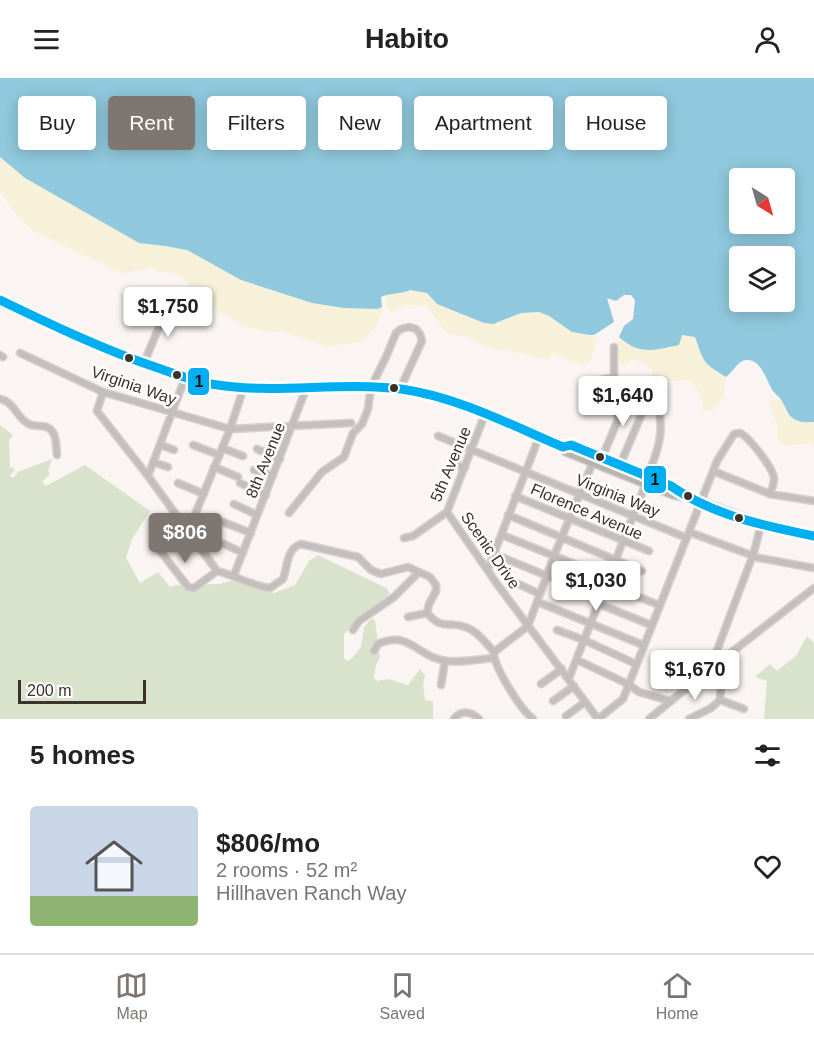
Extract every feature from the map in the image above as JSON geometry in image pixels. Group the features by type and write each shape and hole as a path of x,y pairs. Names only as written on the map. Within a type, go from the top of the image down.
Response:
{"highway":[{"path":"0,300 86,341 185,378 207,383 269,390 370,387 400,389 444,397 562,447 566,451 626,468 673,494 685,496"},
{"path":"594,459 674,488 701,503 761,525 814,537"}],"street":[{"path":"144,363 169,303"},
{"path":"289,513 322,472 344,457 353,433 362,424 369,409 370,387 396,333 401,328 409,327 416,329 422,341 400,389"},
{"path":"614,347 614,378 617,386 614,400 618,417"},
{"name":"Virginia Way","path":"20,353 104,392 230,429 351,423"},
{"path":"148,476 185,378"},
{"path":"585,403 593,384 602,378 614,378"},
{"path":"374,651 378,644 385,640 401,639 445,661 494,655 528,626 590,467 618,417 632,386"},
{"path":"187,529 209,485 241,396 240,388"},
{"name":"8th Avenue","path":"234,575 306,389"},
{"path":"104,392 97,411 217,571 270,588 283,579 290,553 294,546 301,544 358,556 371,570 381,574 408,567 430,577 436,585 427,613"},
{"path":"626,468 649,397"},
{"path":"0,399 11,404 25,422 34,426 45,426 51,430 57,455"},
{"name":"5th Avenue","path":"404,538 413,536 447,512 485,414"},
{"path":"569,678 655,456 661,426 660,418"},
{"path":"598,719 623,699 713,471 730,438 737,433 750,441 772,471 774,481 770,494"},
{"name":"Virginia Way","path":"438,436 632,515 688,535 753,556 814,568"},
{"path":"488,569 538,437"},
{"path":"161,445 174,450"},
{"path":"193,445 219,455"},
{"path":"222,448 243,456"},
{"path":"257,449 280,459"},
{"path":"153,462 168,467"},
{"path":"452,463 465,468"},
{"path":"214,467 266,495"},
{"path":"254,470 273,476"},
{"path":"713,471 770,494 814,501"},
{"path":"178,483 204,494"},
{"name":"Florence Avenue","path":"515,496 649,551"},
{"path":"234,504 257,515"},
{"name":"Scenic Drive","path":"447,512 598,719"},
{"path":"508,515 642,571"},
{"path":"223,522 251,533"},
{"path":"710,669 753,556 761,525"},
{"path":"501,535 554,556 659,605"},
{"path":"155,544 188,587 194,588 217,571"},
{"path":"224,544 243,553"},
{"path":"494,554 651,625"},
{"path":"352,630 359,621 394,597 419,572"},
{"path":"516,583 540,594"},
{"path":"649,719 670,700 814,588"},
{"path":"538,602 644,645"},
{"path":"408,617 427,613"},
{"path":"427,613 439,624 466,627 494,655 509,687 528,718"},
{"path":"556,630 636,664"},
{"path":"577,660 628,684 639,692 670,700"},
{"path":"441,685 445,661"},
{"path":"541,684 562,669"},
{"path":"689,719 714,707 720,700 721,685 710,669"},
{"path":"553,701 574,686"},
{"path":"720,700 744,709"},
{"path":"566,716 585,702"},
{"path":"454,719 458,714 464,712 474,714 479,719"}],"green space":[{"path":"0,425 13,435 9,440 10,467 15,469 10,476 13,478 18,472 52,459 48,471 50,474 42,482 46,486 85,465 150,511 132,539 126,558 140,583 158,572 170,587 220,584 237,579 274,593 295,585 309,561 318,555 386,588 390,593 344,634 344,658 347,661 352,658 361,647 364,627 371,619 375,620 380,658 376,665 374,678 378,681 389,679 408,685 420,669 425,676 423,685 425,700 433,701 433,719 0,719"},
{"path":"807,636 814,643 814,719 764,719 767,681 755,677 770,664 777,671 796,656"}],"sand":[{"path":"0,157 25,178 139,243 187,250 241,280 312,303 344,308 378,309 382,307 380,318 361,343 325,346 281,331 270,332 247,327 206,305 183,278 166,271 159,273 151,267 123,274 35,232 18,217 0,192"},
{"path":"410,290 427,293 437,304 484,323 493,324 521,313 539,312 572,332 598,338 591,359 585,366 552,353 548,360 486,347 467,337 447,333 426,306 407,305 391,313 386,304 387,294 405,293"},
{"path":"682,335 695,337 705,361 726,377 724,395 713,411 702,410 702,398 691,380 661,380 652,375 653,370 634,359 631,359 624,367 618,357 619,337 628,344 643,350 657,347"},
{"path":"769,400 782,400 785,409 797,421 814,422 814,447 810,443 786,446 778,440 777,426"}],"water":[{"path":"0,78 814,78 814,422 800,422 791,417 762,370 754,362 742,361 726,377 713,368 705,362 695,337 682,335 679,345 654,350 641,349 627,343 619,337 624,326 633,319 635,300 631,295 624,295 616,301 607,298 614,322 594,335 572,332 539,312 521,313 493,324 484,323 437,304 427,293 410,290 381,297 382,307 378,309 344,308 312,303 241,280 187,250 139,243 25,178 0,157"}],"transit line":[{"name":"1","path":"0,300 118,353 204,383 258,388 377,387 401,389 443,398 563,447 571,445 671,486 721,512 814,536"}]}
